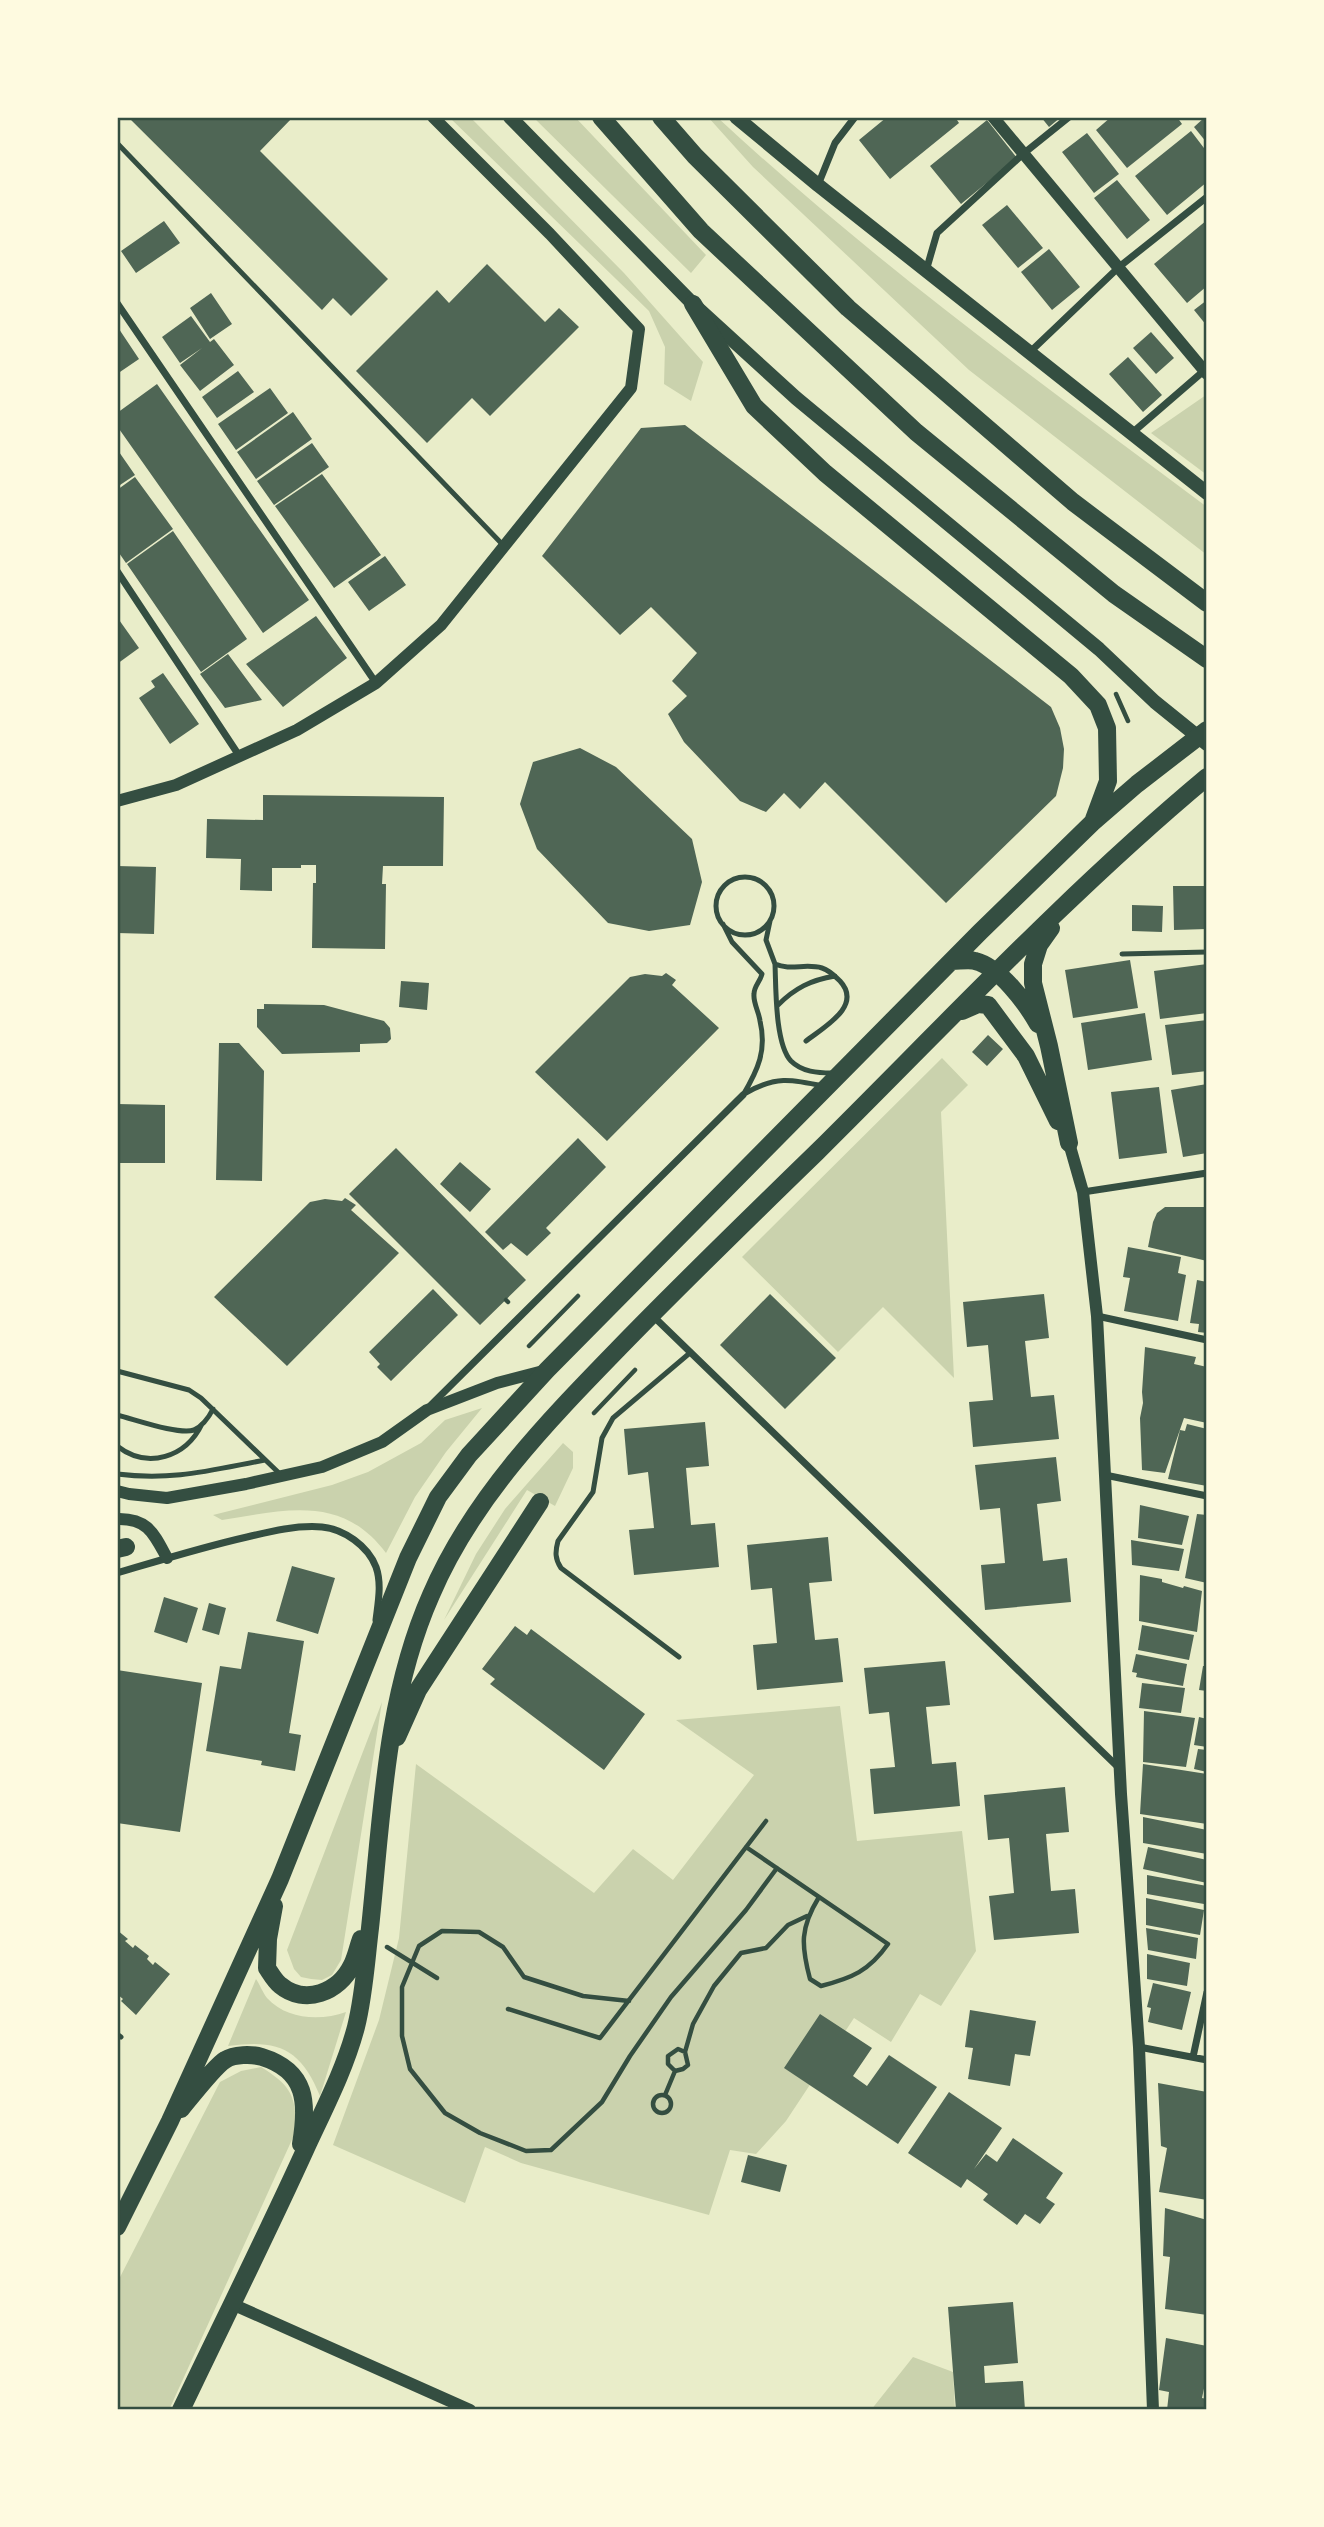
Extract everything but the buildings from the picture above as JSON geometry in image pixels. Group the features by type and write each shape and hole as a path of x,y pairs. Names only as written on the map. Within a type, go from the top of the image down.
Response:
{"main road":[{"path":"510,117 692,304 796,398 1099,649 1155,702 1207,744"},
{"path":"601,117 701,231 916,432 1114,594 1207,659"},
{"path":"662,117 695,156 848,308 1073,502 1207,603"},
{"path":"736,117 1207,493"},
{"path":"692,304 754,406 825,473 1072,676 1098,705 1108,728 1108,781 1092,823"},
{"path":"117,2227 170,2121 280,1879 408,1558 438,1497 469,1455 547,1370 980,932 1092,823 1207,730"},
{"path":"181,2410 334,2087 355,2028 369,1936 395,1711 416,1633 443,1568 464,1530 509,1468 577,1391 958,1013 1070,898 1207,777"},
{"path":"1069,1143 1033,983 1033,964 1039,945 1070,898"},
{"path":"980,932 974,950 988,1005 1026,1056 1069,1143"},
{"path":"953,961 976,961 996,972 1029,1009 1049,1046"},
{"path":"958,1013 978,1004 988,1005"},
{"path":"390,1753 418,1690 540,1502"},
{"path":"280,1879 268,1940 267,1968 281,1986 300,1996 321,1994 337,1985 352,1965 373,1898"},
{"path":"170,2121 225,2059 252,2054 281,2063 302,2087 306,2116 297,2168"}],"street":[{"path":"117,801 176,785 240,757 297,730 376,683 441,625 631,388 639,329 550,234 433,117"},
{"path":"818,185 835,143 855,117"},
{"path":"993,117 1206,371 1132,433"},
{"path":"926,271 937,233 1023,153 1069,117"},
{"path":"1030,352 1119,267 1207,197"},
{"path":"117,303 376,683"},
{"path":"117,571 240,757"},
{"path":"117,1491 167,1497 282,1477 333,1463 382,1442 427,1410 743,1095"},
{"path":"1069,1143 1083,1192 1097,1316 1120,1769 1139,2047 1153,2410"},
{"path":"1083,1192 1207,1173"},
{"path":"652,1315 1120,1769"},
{"path":"1097,1316 1207,1340"},
{"path":"427,1410 497,1383 547,1370"},
{"path":"1105,1475 1207,1496"},
{"path":"117,1518 144,1524 153,1533 167,1558"},
{"path":"117,1573 200,1548 273,1531 324,1527 341,1532 369,1554 376,1568 380,1585 373,1647"},
{"path":"1193,2057 1207,1992"},
{"path":"1139,2047 1207,2060"},
{"path":"232,2304 470,2410"}],"lane":[{"path":"117,143 505,547"},
{"path":"743,1095 756,1073 764,1046 753,997 762,974 732,942 716,907 721,890 737,878 756,879 765,885 774,902 766,940 775,964 781,1036 786,1054 804,1069 817,1073 843,1073"},
{"path":"723,924 729,930 747,935 756,933 770,921"},
{"path":"1122,954 1207,952"},
{"path":"775,964 786,969 824,969 835,976 847,990 848,998 841,1013 806,1041"},
{"path":"778,1005 803,985 835,976"},
{"path":"743,1095 776,1079 828,1088"},
{"path":"679,1657 566,1572 558,1563 555,1549 593,1492 606,1428 622,1410 691,1352"},
{"path":"117,1370 189,1390 213,1409 282,1477"},
{"path":"117,1446 138,1456 173,1455 187,1447 195,1438 213,1409"},
{"path":"117,1415 182,1431 194,1430 202,1424"},
{"path":"117,1474 178,1477 265,1460"}],"path":[{"path":"529,1346 578,1296"},
{"path":"533,1328 540,1335"},
{"path":"594,1413 635,1370"},
{"path":"508,2009 600,2038 766,1821"},
{"path":"746,1847 777,1868 819,1897 887,1944 876,1961 851,1978 821,1986 810,1979 802,1949 808,1916 819,1897"},
{"path":"629,2001 583,1996 524,1977 503,1947 478,1932 442,1931 418,1946 402,1987 402,2036 410,2069 445,2113 480,2133 526,2151 551,2150 603,2102 630,2056 671,1997 746,1910 777,1868"},
{"path":"675,2071 688,2064 685,2052 693,2024 715,1986 741,1953 765,1948 788,1925 808,1916"},
{"path":"369,1936 437,1978"},
{"path":"675,2071 668,2063 668,2056 678,2049 685,2052"},
{"path":"665,2095 675,2071"},
{"path":"665,2095 671,2101 671,2108 666,2112 657,2112 653,2107 654,2099 665,2095"}],"green space":[{"path":"449,117 470,117 624,273 703,362 691,401 664,384 665,347 649,311"},
{"path":"533,117 575,117 706,255 691,273"},
{"path":"708,117 717,117 835,221 957,319 1207,507 1207,555 969,370 753,167"},
{"path":"1207,396 1207,475 1151,433"},
{"path":"942,1058 968,1085 941,1112 954,1378 883,1307 838,1352 742,1257"},
{"path":"482,1408 446,1452 415,1497 386,1553 369,1534 351,1522 331,1514 290,1510 222,1520 213,1515 332,1485 368,1472 421,1443 445,1420"},
{"path":"563,1443 573,1452 573,1468 555,1506 527,1490 444,1620 476,1554 505,1509"},
{"path":"382,1702 341,1960 332,1975 322,1980 301,1977 294,1969 287,1950"},
{"path":"840,1706 857,1841 962,1831 976,1951 941,2006 920,1994 891,2042 854,2018 786,2121 756,2154 730,2150 709,2215 521,2163 485,2147 465,2203 333,2145 379,2020 399,1938 416,1764 594,1893 633,1849 673,1880 754,1775 676,1720"},
{"path":"256,1979 267,1998 284,2011 305,2017 326,2017 346,2012 320,2096 304,2067 285,2050 260,2044 228,2046"},
{"path":"261,2067 280,2080 290,2094 295,2110 295,2133 169,2410 117,2410 117,2283 220,2082 241,2071"},
{"path":"913,2357 953,2372 955,2410 871,2410"}]}
